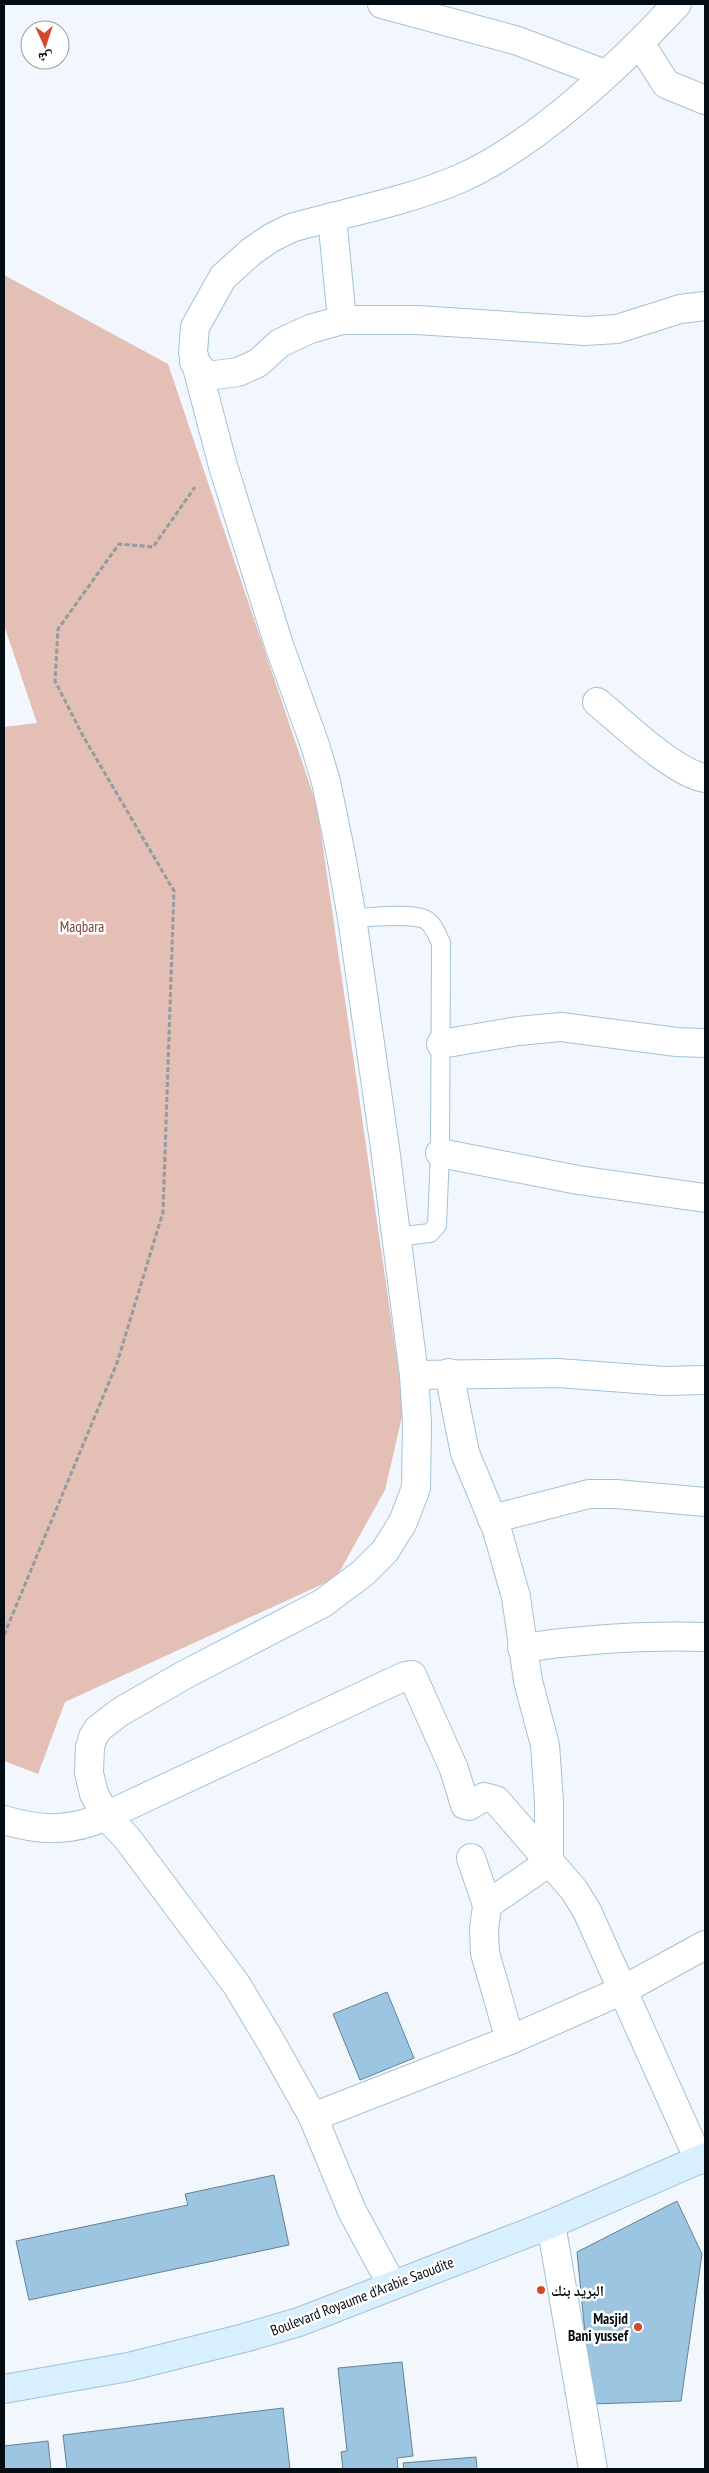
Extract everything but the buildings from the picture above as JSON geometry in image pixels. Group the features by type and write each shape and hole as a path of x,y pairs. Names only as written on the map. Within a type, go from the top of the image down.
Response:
{"main road":[{"name":"Boulevard Royaume d'Arabie Saoudite","path":"4,2389 128,2367 244,2338 298,2322 551,2224 702,2159"}],"street":[{"path":"382,4 518,41 605,74"},
{"path":"392,2285 352,2212 313,2117 236,1984 127,1838 106,1816 94,1794 90,1773 90,1747 98,1729 120,1712 186,1674 323,1603 363,1573 385,1551 403,1522 416,1488 417,1424 414,1375 385,1148 352,918 326,782 315,744 279,645 220,452 194,362 192,341 195,327 223,277 271,238 291,228 392,202 460,179 496,159 533,134 605,74 640,43 677,4"},
{"path":"640,43 666,84 705,100"},
{"path":"332,217 342,320"},
{"path":"194,362 208,376 238,372 258,362 280,343 310,330 342,320 417,320 585,331 607,330 680,309 705,306"},
{"path":"597,702 659,753 693,774 705,778"},
{"path":"441,1044 518,1031 561,1027 677,1042 705,1043"},
{"path":"440,1153 578,1180 705,1198"},
{"path":"414,1375 449,1373 558,1374 664,1381 705,1380"},
{"path":"449,1373 465,1453 492,1519 513,1585 528,1681 544,1745 549,1802 549,1862"},
{"path":"492,1519 590,1494 616,1494 705,1502"},
{"path":"522,1648 574,1640 664,1636 705,1637"},
{"path":"4,1820 34,1828 56,1830 90,1823 405,1676 411,1675 417,1684 454,1769 466,1805 471,1806 484,1797 494,1798 574,1890 586,1911 702,2159"},
{"path":"471,1858 487,1905 484,1930 485,1953 510,2040"},
{"path":"487,1905 549,1862"},
{"path":"313,2117 510,2040 623,1990 705,1945"},
{"path":"551,2224 593,2469"}],"lane":[{"path":"352,918 405,917 425,920 434,928 441,943 440,1153 437,1225 430,1233 396,1237"}],"path":[{"path":"4,1635 117,1363 163,1212 174,891 83,736 55,681 58,628 119,544 153,547 220,452"}],"green space":[{"name":"Maqbara","path":"4,275 168,364 317,806 404,1408 385,1490 336,1578 65,1702 38,1774 4,1761 4,727 37,723 4,625"}],"place":[{"name":"البريد بنك","path":"541,2290"},
{"name":"Masjid Bani yussef","path":"638,2327"}]}
